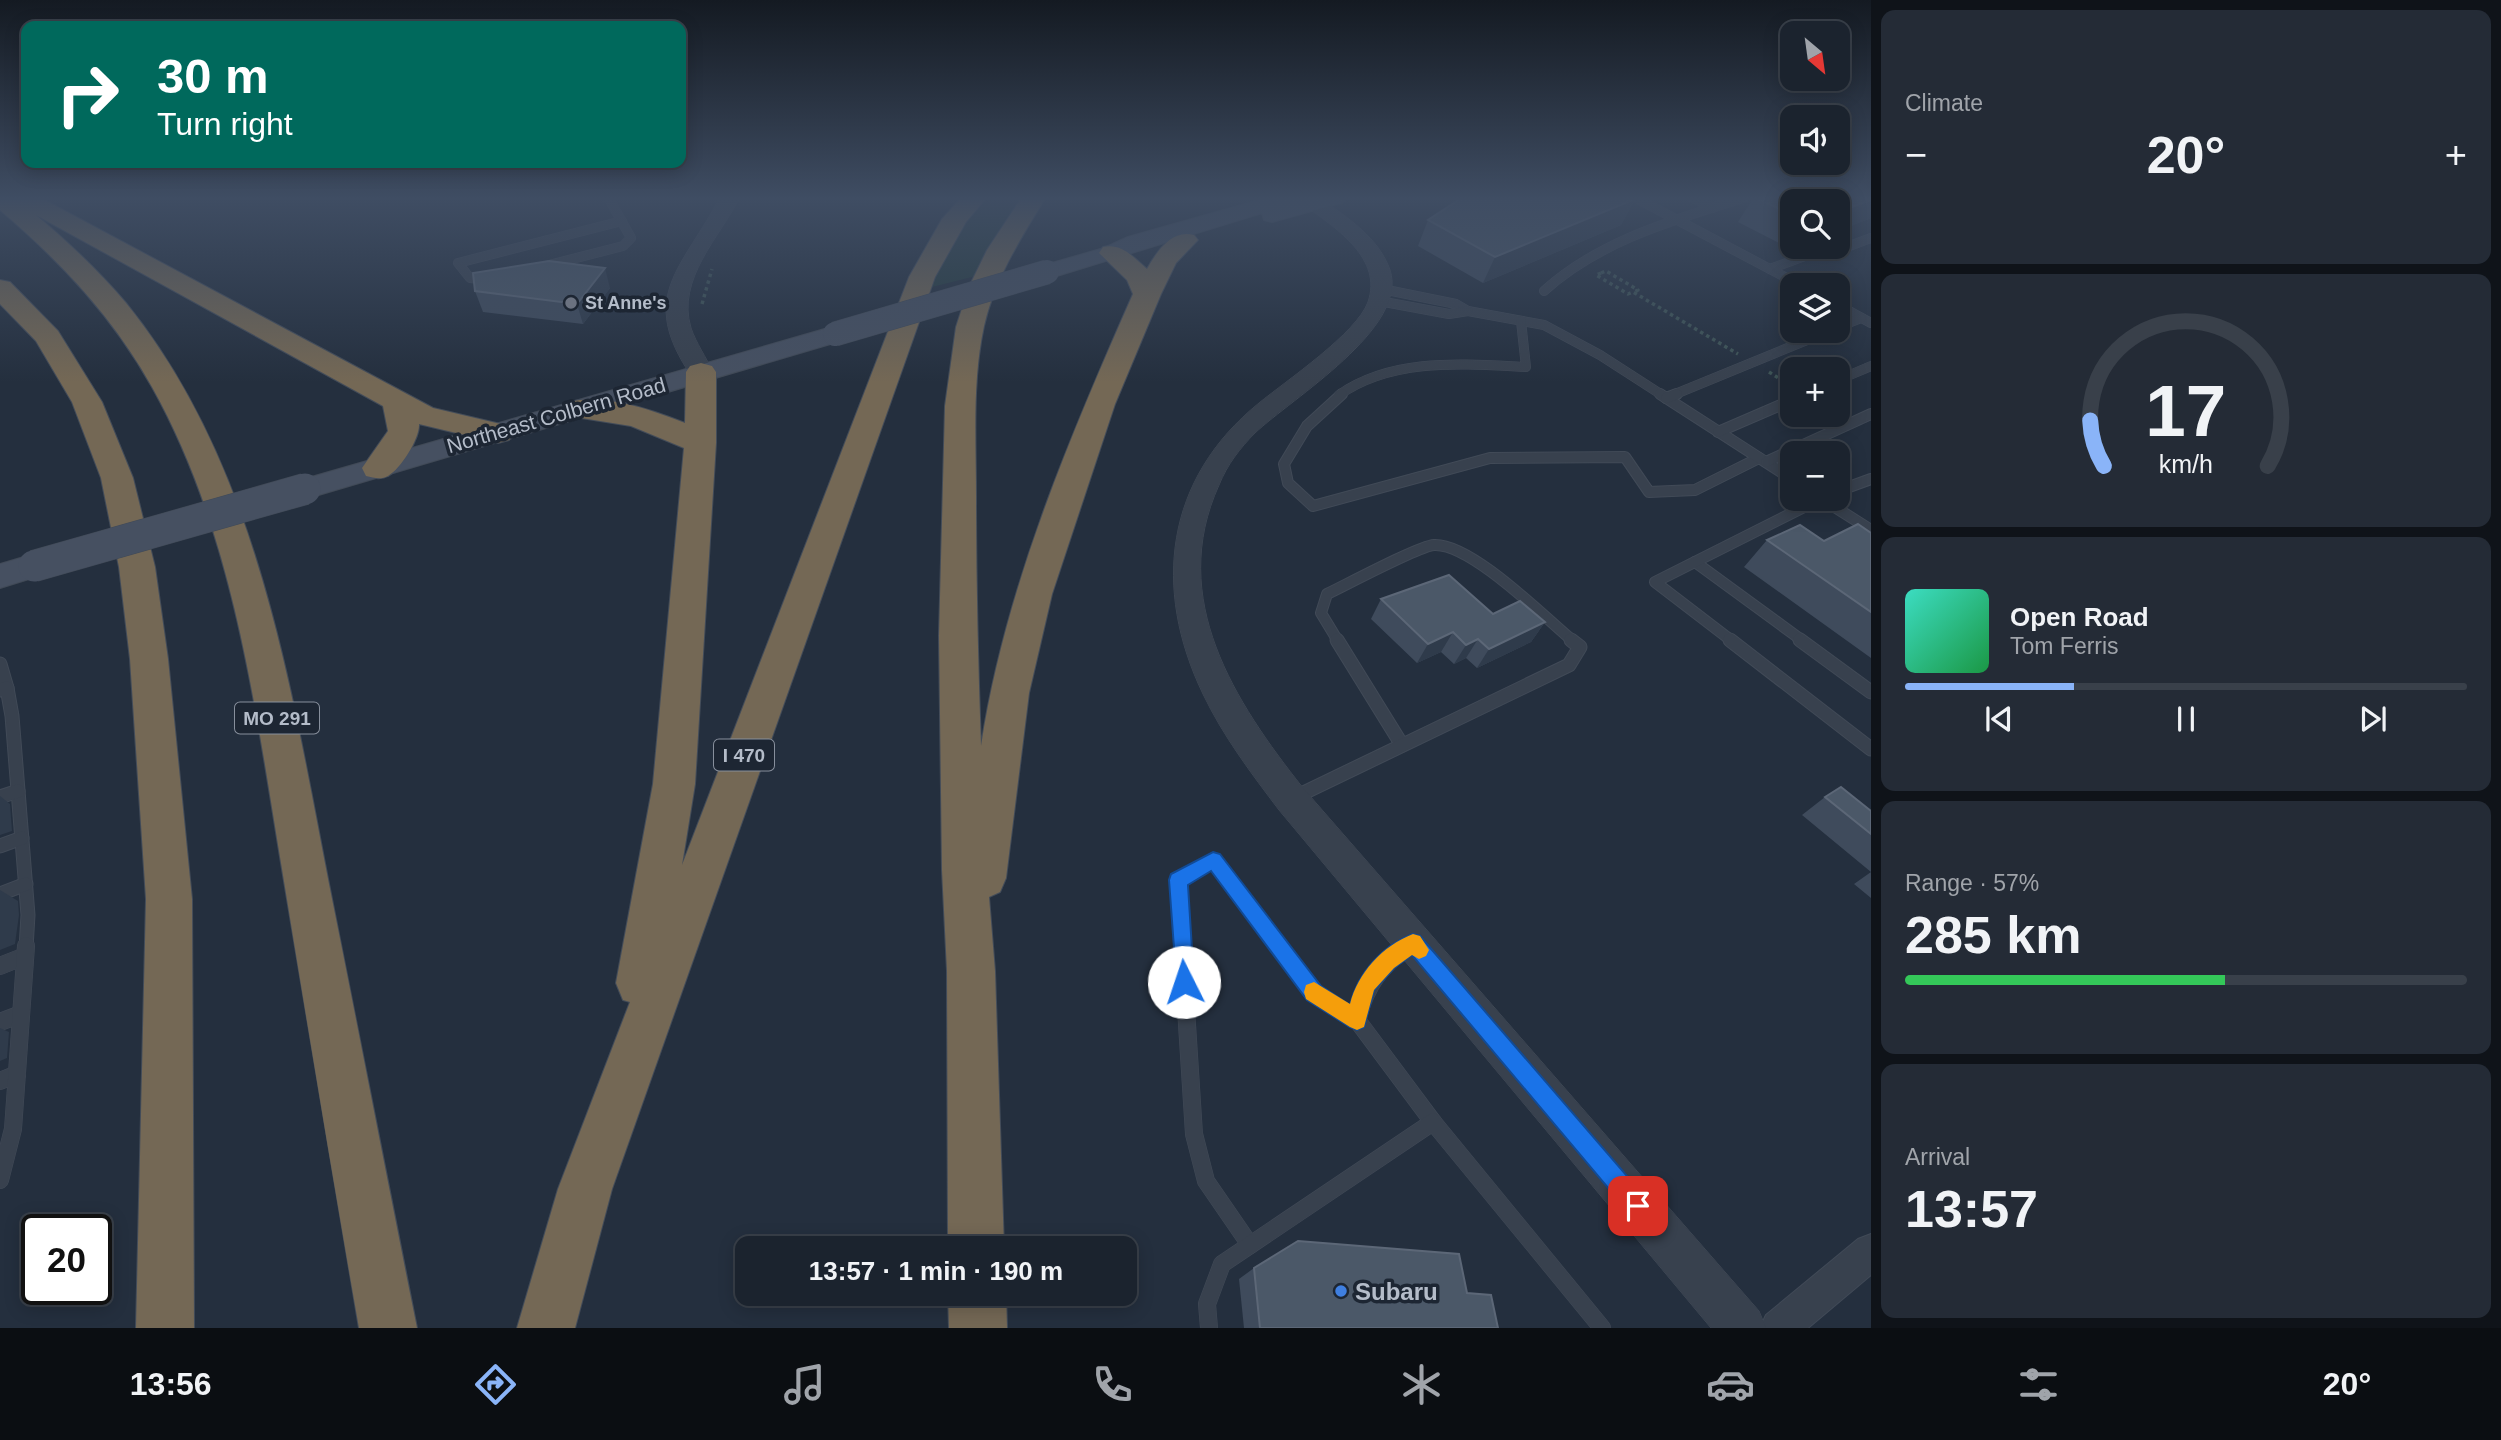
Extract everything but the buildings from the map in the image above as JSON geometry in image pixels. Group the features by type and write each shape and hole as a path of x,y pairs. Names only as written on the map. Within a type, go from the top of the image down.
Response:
{"highway":[{"name":"MO 291","path":"69,259 86,274 130,327 168,389 201,454 239,559 273,696 386,1321"},
{"path":"135,259 423,415 498,433"},
{"name":"I 470","path":"546,1328 585,1189 922,277 932,259"},
{"path":"976,1236 958,636 960,406 970,327 996,259"},
{"path":"1119,259 1139,276 1147,293"},
{"path":"973,1079 982,898 1009,693 1034,594 1100,404 1147,293 1166,259"},
{"path":"0,288 48,337 87,402 117,478 137,567 149,659 169,898 165,1328"},
{"path":"585,1189 628,1041 649,942 672,797 700,443 701,372"},
{"path":"378,468 404,434 406,423 396,401"},
{"path":"580,409 626,413 660,423 700,443"},
{"path":"977,1306 978,1328"}],"main road":[{"name":"Northeast Colbern Road","path":"0,576 1092,259"}],"street":[{"path":"693,259 682,277 678,325 701,372"},
{"path":"1374,259 1381,295 1371,317 1236,439 1221,456 1191,521 1186,561 1190,605 1200,647 1218,693 1239,728 1291,799 1742,1328"},
{"path":"1779,1328 1871,1252"}],"lane":[{"path":"474,259 458,263 461,274 471,280 505,276"},
{"path":"532,270 574,259"},
{"path":"1544,291 1561,272 1585,259"},
{"path":"1751,259 1780,274"},
{"path":"1770,269 1797,259"},
{"path":"1381,295 1450,314 1468,311 1544,325 1565,335 1780,471"},
{"path":"1850,312 1871,323"},
{"path":"1850,322 1861,318"},
{"path":"1521,321 1526,367 1435,365 1381,376 1348,389 1299,434 1286,454 1283,474 1291,486 1313,506 1490,458 1625,457 1649,492 1695,489 1871,414"},
{"path":"1666,398 1800,343"},
{"path":"1850,375 1871,366"},
{"path":"1718,432 1780,405"},
{"path":"1850,487 1871,479"},
{"path":"1797,511 1655,583 1871,749"},
{"path":"1840,511 1871,530"},
{"path":"1291,799 1569,664 1580,647 1475,559 1453,547 1432,545 1327,594 1321,613 1402,745"},
{"path":"1695,562 1871,691"},
{"path":"0,664 15,746 28,915 17,1074 0,1180"},
{"path":"0,750 15,746"},
{"path":"0,797 18,791"},
{"path":"0,846 22,838"},
{"path":"1250,1245 1206,1181 1194,1134 1178,880 1213,860 1314,993 1357,1020 1433,1122 1602,1328"},
{"path":"0,894 26,884"},
{"path":"1357,1020 1365,985 1387,962 1413,943"},
{"path":"0,965 25,956"},
{"path":"0,1022 21,1014"},
{"path":"0,1081 17,1074"},
{"path":"1209,1328 1208,1304 1222,1264 1433,1122"}],"path":[{"path":"702,308 704,289 713,267"},
{"path":"1589,267 1601,273"},
{"path":"1606,271 1638,290 1633,292 1628,294 1595,275 1606,271"},
{"path":"1633,292 1747,359"},
{"path":"1762,368 1780,379"}],"green space":[{"path":"944,259 986,259 976,276 928,288"}],"slow traffic":[{"path":"1314,992 1357,1020 1365,985 1387,962 1413,943 1419,950"}],"place":[{"name":"St Anne's","path":"571,303"},
{"name":"Subaru","path":"1341,1291"}],"route":[{"path":"1184,982 1178,880 1213,860 1314,993 1357,1020 1365,985 1387,962 1413,943 1638,1206"}]}
